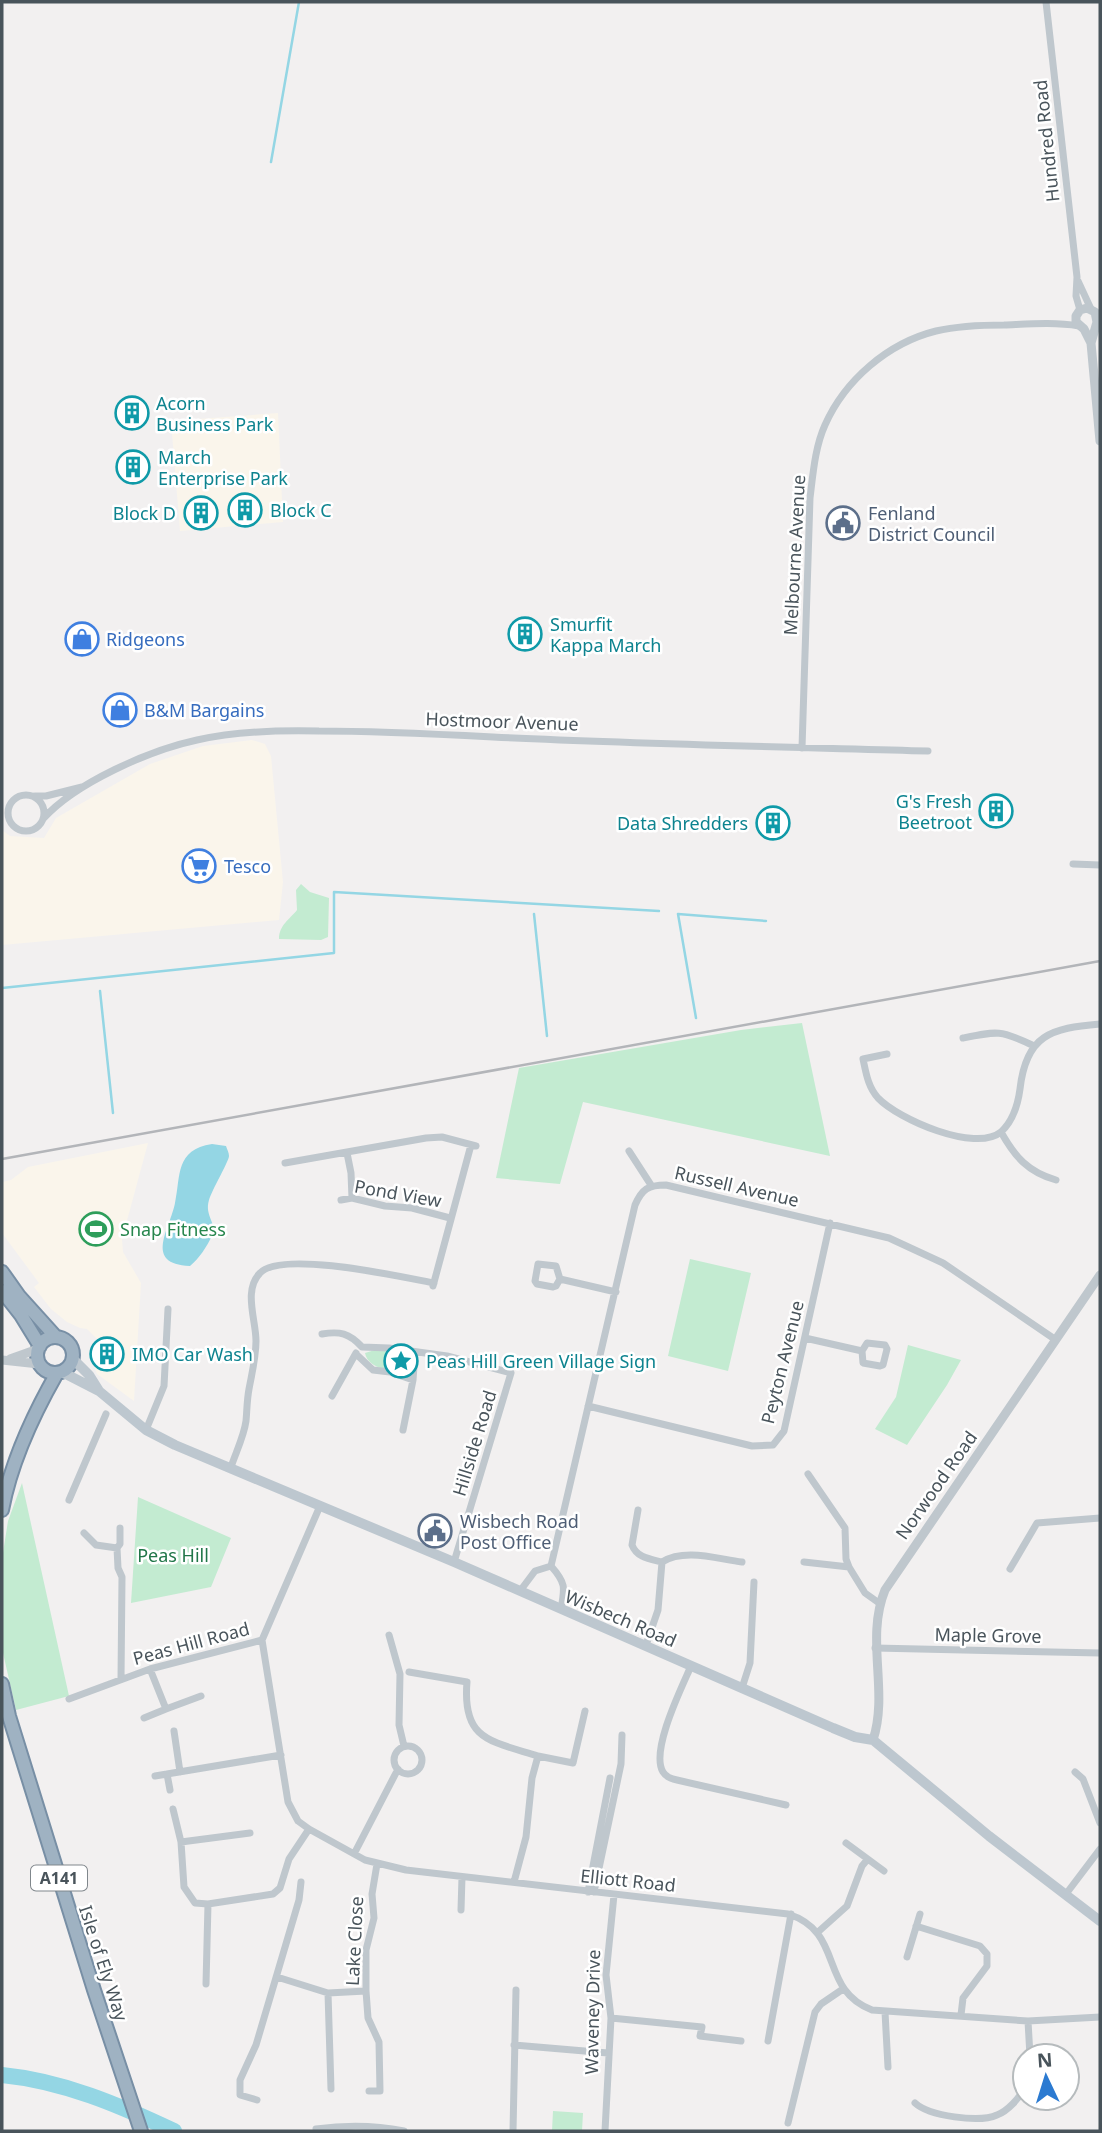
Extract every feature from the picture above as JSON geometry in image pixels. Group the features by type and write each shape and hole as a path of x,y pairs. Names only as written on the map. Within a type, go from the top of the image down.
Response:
{"highway":[{"path":"2,1272 27,1305 57,1337 71,1345 71,1364 51,1370"},
{"path":"2,1291 21,1315 51,1370 19,1454 2,1510"},
{"path":"39,1347 47,1339 57,1337"},
{"name":"Isle of Ely Way","path":"2,1684 9,1716 90,1978 141,2131"}],"main road":[{"name":"Wisbech Road","path":"73,1359 89,1375 99,1391"},
{"name":"Wisbech Road","path":"51,1370 99,1391 146,1430 175,1445 454,1562 855,1737 873,1740 989,1836 1100,1920"}],"street":[{"name":"Hundred Road","path":"1046,2 1077,277 1078,313 1082,328 1091,343"},
{"name":"Hundred Road","path":"1077,277 1091,309 1097,316 1091,343 1100,441"},
{"path":"1078,313 1091,309"},
{"name":"Melbourne Avenue","path":"1056,323 1078,313"},
{"name":"Melbourne Avenue","path":"802,748 810,498 815,459 824,427 837,402 851,384 875,362 912,339 963,326 1056,323 1082,328"},
{"path":"1082,328 1095,326"},
{"name":"Hostmoor Avenue","path":"43,819 85,786 132,762 187,742 276,730 928,751"},
{"name":"Hostmoor Avenue","path":"34,796 46,796 85,786"},
{"path":"2,825 28,831 38,827 43,819 43,806 34,796 26,794 17,797 5,809 14,827"},
{"path":"1073,864 1100,864"},
{"path":"887,1054 863,1059 873,1092 889,1107 940,1132 963,1139 988,1138 1000,1132 1018,1105 1021,1079 1032,1045 1053,1032 1070,1026 1100,1024"},
{"path":"963,1038 996,1032 1032,1045"},
{"path":"1000,1132 1013,1154 1027,1168 1056,1180"},
{"path":"231,1467 246,1423 256,1339 251,1302 258,1274 267,1267 281,1264 349,1267 433,1285 473,1145 442,1137 426,1138 285,1163"},
{"path":"629,1151 651,1185"},
{"path":"347,1153 352,1198"},
{"name":"Russell Avenue","path":"551,1566 635,1205 641,1192 651,1185 666,1185 889,1238 943,1262 1056,1340"},
{"name":"Pond View","path":"341,1199 352,1198 385,1206 412,1208 450,1218"},
{"name":"Peyton Avenue","path":"589,1406 752,1446 773,1445 784,1431 830,1223"},
{"name":"Norwood Road","path":"873,1740 879,1721 875,1648 879,1603 892,1577 1100,1275"},
{"path":"560,1279 616,1292"},
{"path":"146,1430 164,1386 168,1309"},
{"path":"322,1334 345,1333 354,1338 373,1370 414,1380"},
{"path":"805,1338 862,1351"},
{"path":"5,1360 39,1347"},
{"path":"359,1350 389,1348 415,1352 414,1380 403,1430"},
{"path":"332,1396 359,1350"},
{"name":"Hillside Road","path":"415,1352 474,1362 511,1373 454,1562"},
{"path":"5,1360 51,1370"},
{"path":"69,1500 106,1413"},
{"path":"808,1474 845,1528 846,1559 849,1567 865,1593 879,1603"},
{"name":"Peas Hill Road","path":"69,1699 150,1669 262,1640 320,1506"},
{"path":"638,1510 632,1539 634,1550 642,1556 662,1562"},
{"path":"1010,1569 1037,1523 1100,1518"},
{"path":"120,1528 120,1544 117,1548 118,1568 122,1577 121,1679"},
{"path":"84,1533 96,1545 117,1548"},
{"path":"662,1562 671,1556 682,1554 742,1562"},
{"path":"646,1645 657,1610 662,1562"},
{"path":"804,1562 849,1567"},
{"path":"520,1591 534,1571 551,1566 563,1579 565,1591 561,1609"},
{"path":"742,1688 750,1662 754,1581"},
{"path":"389,1635 400,1674 399,1725 404,1746"},
{"name":"Elliott Road","path":"262,1640 288,1802 298,1821 354,1854 377,1864 406,1870 791,1914 818,1931"},
{"name":"Maple Grove","path":"875,1648 1100,1653"},
{"path":"691,1665 663,1734 660,1762 662,1771 677,1780 786,1805"},
{"path":"150,1669 166,1709"},
{"path":"409,1672 467,1682 465,1702 468,1719 478,1732 490,1740 538,1756 573,1763 585,1711"},
{"path":"144,1718 201,1696"},
{"path":"174,1731 180,1772"},
{"path":"591,1892 621,1763 622,1735"},
{"path":"404,1746 410,1746 420,1752 422,1763 414,1772 398,1769 395,1764 396,1754 404,1746"},
{"path":"155,1776 281,1755"},
{"path":"514,1882 526,1836 532,1778 538,1756"},
{"path":"354,1854 398,1769"},
{"path":"1075,1772 1083,1779 1100,1823"},
{"path":"167,1774 170,1790"},
{"path":"591,1892 610,1778"},
{"path":"173,1809 181,1842 184,1887 195,1903 273,1894 280,1888 289,1859 309,1829"},
{"path":"181,1842 250,1833"},
{"path":"846,1843 884,1871"},
{"path":"1066,1894 1100,1849"},
{"path":"867,1860 847,1906 818,1931 843,1989 863,2006 885,2012 1028,2021 1100,2017"},
{"name":"Lake Close","path":"369,2091 380,2091 379,2042 368,2018 366,1991 366,1950 374,1918 372,1894 377,1864"},
{"path":"461,1910 462,1877"},
{"path":"257,2100 240,2095 239,2087 256,2045 277,1977 299,1900 301,1882"},
{"name":"Waveney Drive","path":"605,2131 611,2018 606,1975 614,1895"},
{"path":"206,1984 208,1903"},
{"path":"768,2041 791,1914"},
{"path":"906,1957 920,1914"},
{"path":"916,1926 980,1946 988,1954 987,1966 963,1998 961,2015"},
{"path":"277,1977 328,1993 366,1991"},
{"path":"788,2123 815,2012 821,2004 843,1989"},
{"path":"513,2131 516,1990"},
{"path":"328,1993 331,2089"},
{"path":"885,2012 888,2067"},
{"path":"611,2018 702,2027 700,2036 740,2041"},
{"path":"1028,2021 1029,2042"},
{"path":"514,2045 608,2053"},
{"path":"915,2103 922,2110 940,2115 988,2118 998,2115 1011,2104"},
{"path":"316,2129 377,2126 404,2131"}],"shaded area":[{"path":"278,413 283,522 180,531 171,421"},
{"path":"252,740 265,744 271,756 283,882 279,920 2,945 2,830 10,836 44,838 56,818 150,764 203,746"},
{"path":"148,1143 122,1239 123,1252 141,1283 134,1401 97,1374 94,1366 98,1340 87,1329 67,1322 51,1309 34,1287 39,1283 2,1233 2,1182 11,1180 28,1167"}],"green space":[{"path":"301,884 310,892 329,898 328,937 321,940 279,939 283,926 297,910 296,890"},
{"path":"802,1023 830,1156 583,1102 560,1184 496,1178 519,1068 741,1030"},
{"path":"690,1259 751,1273 728,1371 668,1356"},
{"path":"908,1345 961,1360 907,1445 875,1429 896,1397"},
{"path":"378,1349 409,1356 410,1375 383,1369 371,1363 365,1353"},
{"path":"22,1483 69,1696 16,1710 3,1653 2,1559 8,1521"},
{"name":"Peas Hill","path":"138,1497 231,1538 211,1587 131,1603"},
{"path":"553,2111 583,2113 582,2131 552,2131"}],"water":[{"path":"212,1144 226,1146 229,1156 209,1200 208,1211 213,1232 197,1260 190,1266 176,1264 167,1259 163,1244 182,1165 191,1152"}],"waterway":[{"path":"271,162 299,2"},
{"path":"2,988 334,953 334,892 659,911"},
{"path":"534,914 547,1036"},
{"path":"696,1018 678,914 766,921"},
{"path":"100,991 113,1113"},
{"path":"2,2075 69,2088 174,2131"}],"railway":[{"path":"2,1159 1100,961"}],"place":[{"name":"Acorn Business Park","path":"132,413"},
{"name":"March Enterprise Park","path":"133,467"},
{"name":"Block C","path":"245,510"},
{"name":"Block D","path":"201,513"},
{"name":"Fenland District Council","path":"843,523"},
{"name":"Smurfit Kappa March","path":"525,634"},
{"name":"Ridgeons","path":"82,639"},
{"name":"B&M Bargains","path":"120,710"},
{"name":"G's Fresh Beetroot","path":"996,811"},
{"name":"Data Shredders","path":"773,823"},
{"name":"Tesco","path":"199,866"},
{"name":"Snap Fitness","path":"96,1229"},
{"name":"IMO Car Wash","path":"107,1354"},
{"name":"Peas Hill Green Village Sign","path":"401,1361"},
{"name":"Wisbech Road Post Office","path":"435,1531"}]}
